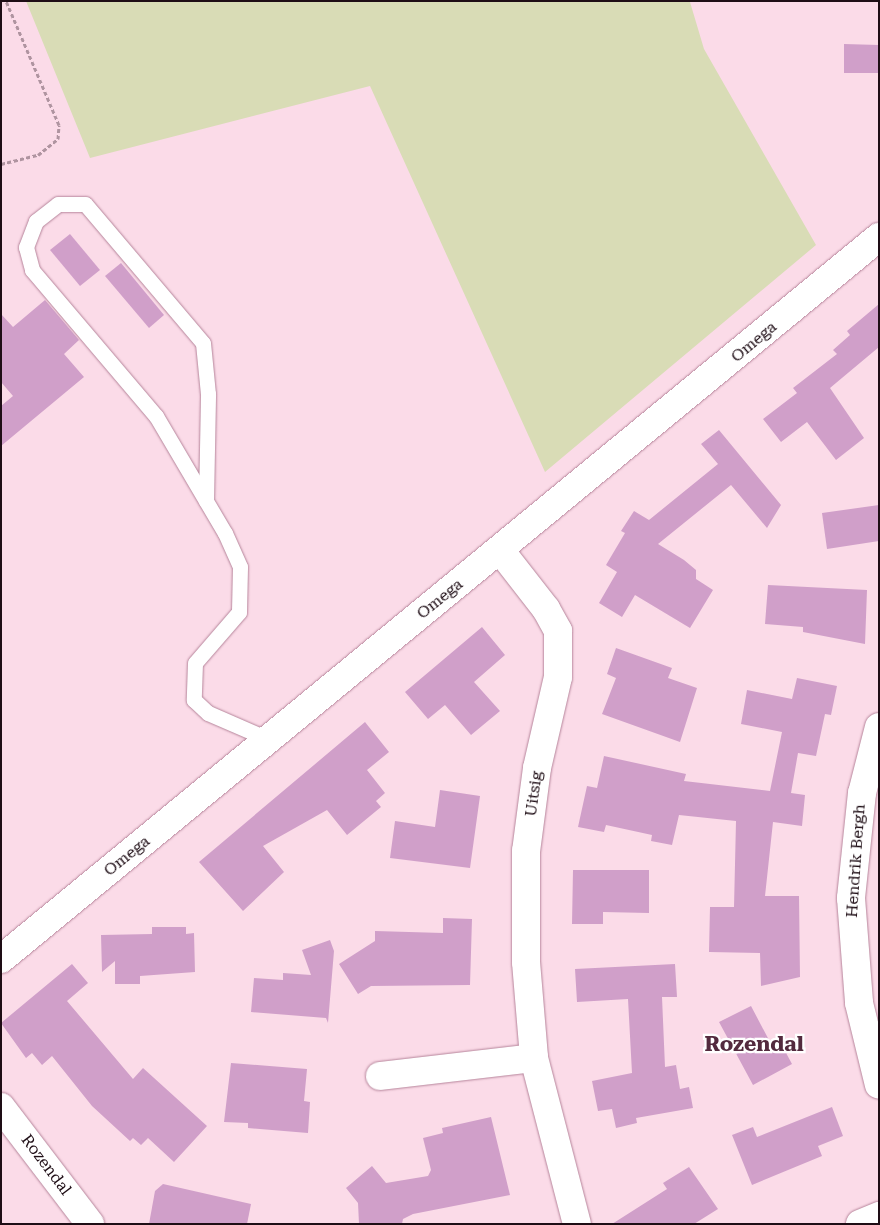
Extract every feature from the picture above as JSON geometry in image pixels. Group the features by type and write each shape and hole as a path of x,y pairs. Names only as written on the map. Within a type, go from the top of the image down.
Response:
{"street":[{"name":"Omega","path":"1,959 879,237"},
{"name":"Uitsig","path":"500,550 546,609 558,631 560,656 537,768 526,851 526,962 534,1058 577,1224"},
{"name":"Hendrik Bergh","path":"879,727 862,793 851,898 859,1003 879,1085"},
{"path":"380,1076 534,1058"},
{"name":"Rozendal","path":"1,1107 90,1224"},
{"path":"860,1224 879,1216"}],"lane":[{"path":"206,501 208,394 204,343 85,204 58,204 36,221 26,247 32,270 156,416 206,501 240,567 242,597 239,612 195,663 194,700 208,713 268,739"}],"path":[{"path":"1,164 38,155 58,140 60,125 6,1"}],"green space":[{"path":"26,1 693,1 690,2 704,49 816,245 545,472 370,86 90,158"}],"building":[{"path":"844,44 879,45 879,73 844,73"},
{"path":"70,234 100,270 80,286 50,250"},
{"path":"121,263 164,315 149,328 105,276"},
{"path":"45,300 79,340 64,354 84,377 1,446 1,406 13,396 1,382 1,314 13,327"},
{"path":"879,304 879,347 830,388 864,438 836,460 807,422 781,442 763,419 797,393 793,388 837,354 833,350 850,335 847,331"},
{"path":"719,430 781,505 767,528 731,485 658,544 696,570 696,579 713,590 690,628 635,595 622,617 599,603 617,572 606,565 625,533 621,531 634,511 649,520 718,464 701,444"},
{"path":"879,505 879,541 827,549 822,513"},
{"path":"768,585 867,590 865,644 803,632 803,627 765,624"},
{"path":"482,627 505,655 474,682 500,711 471,735 445,705 428,719 405,692"},
{"path":"616,648 672,668 668,678 697,688 680,742 602,714 616,678 607,674"},
{"path":"797,678 837,686 831,715 825,714 816,756 798,753 791,793 805,795 802,826 773,822 765,896 799,896 800,977 761,986 760,953 709,952 710,907 734,907 736,821 679,815 672,845 651,841 652,835 606,825 604,832 578,827 587,786 597,788 604,756 686,774 684,781 770,791 782,732 741,724 747,690 792,699"},
{"path":"365,722 389,752 367,770 385,793 376,801 381,807 347,835 327,810 263,846 284,872 243,911 199,862"},
{"path":"440,790 480,796 470,868 390,858 395,821 435,827"},
{"path":"573,870 649,870 649,913 603,912 603,924 572,924"},
{"path":"443,918 472,919 470,985 371,986 358,994 339,964 375,941 375,931 443,933"},
{"path":"152,927 186,927 186,934 194,933 195,972 140,976 140,984 115,984 115,961 102,972 101,935 152,934"},
{"path":"330,940 334,951 328,1023 326,1018 251,1012 254,978 283,980 283,973 311,975 302,950"},
{"path":"72,964 88,983 67,1001 133,1079 143,1068 207,1126 174,1162 148,1138 141,1145 133,1138 130,1141 92,1106 52,1056 42,1065 32,1053 26,1058 1,1023"},
{"path":"675,964 677,997 662,997 665,1067 676,1065 680,1089 689,1087 693,1108 636,1118 637,1123 616,1128 612,1109 598,1111 592,1081 632,1073 628,999 577,1002 575,969"},
{"path":"751,1006 770,1042 778,1038 792,1064 753,1085 719,1022"},
{"path":"231,1063 307,1069 304,1101 310,1102 308,1133 248,1128 248,1123 224,1122"},
{"path":"832,1107 843,1136 818,1146 822,1156 752,1185 732,1135 753,1127 757,1137"},
{"path":"491,1117 510,1195 413,1214 403,1219 402,1224 359,1224 358,1203 346,1188 372,1166 386,1183 428,1176 431,1170 423,1138 443,1133 442,1128"},
{"path":"689,1167 718,1209 694,1224 612,1224 667,1189 663,1183"},
{"path":"163,1184 251,1204 247,1224 149,1224 155,1191"}],"district":[{"name":"Rozendal","path":"754,1044"}]}
